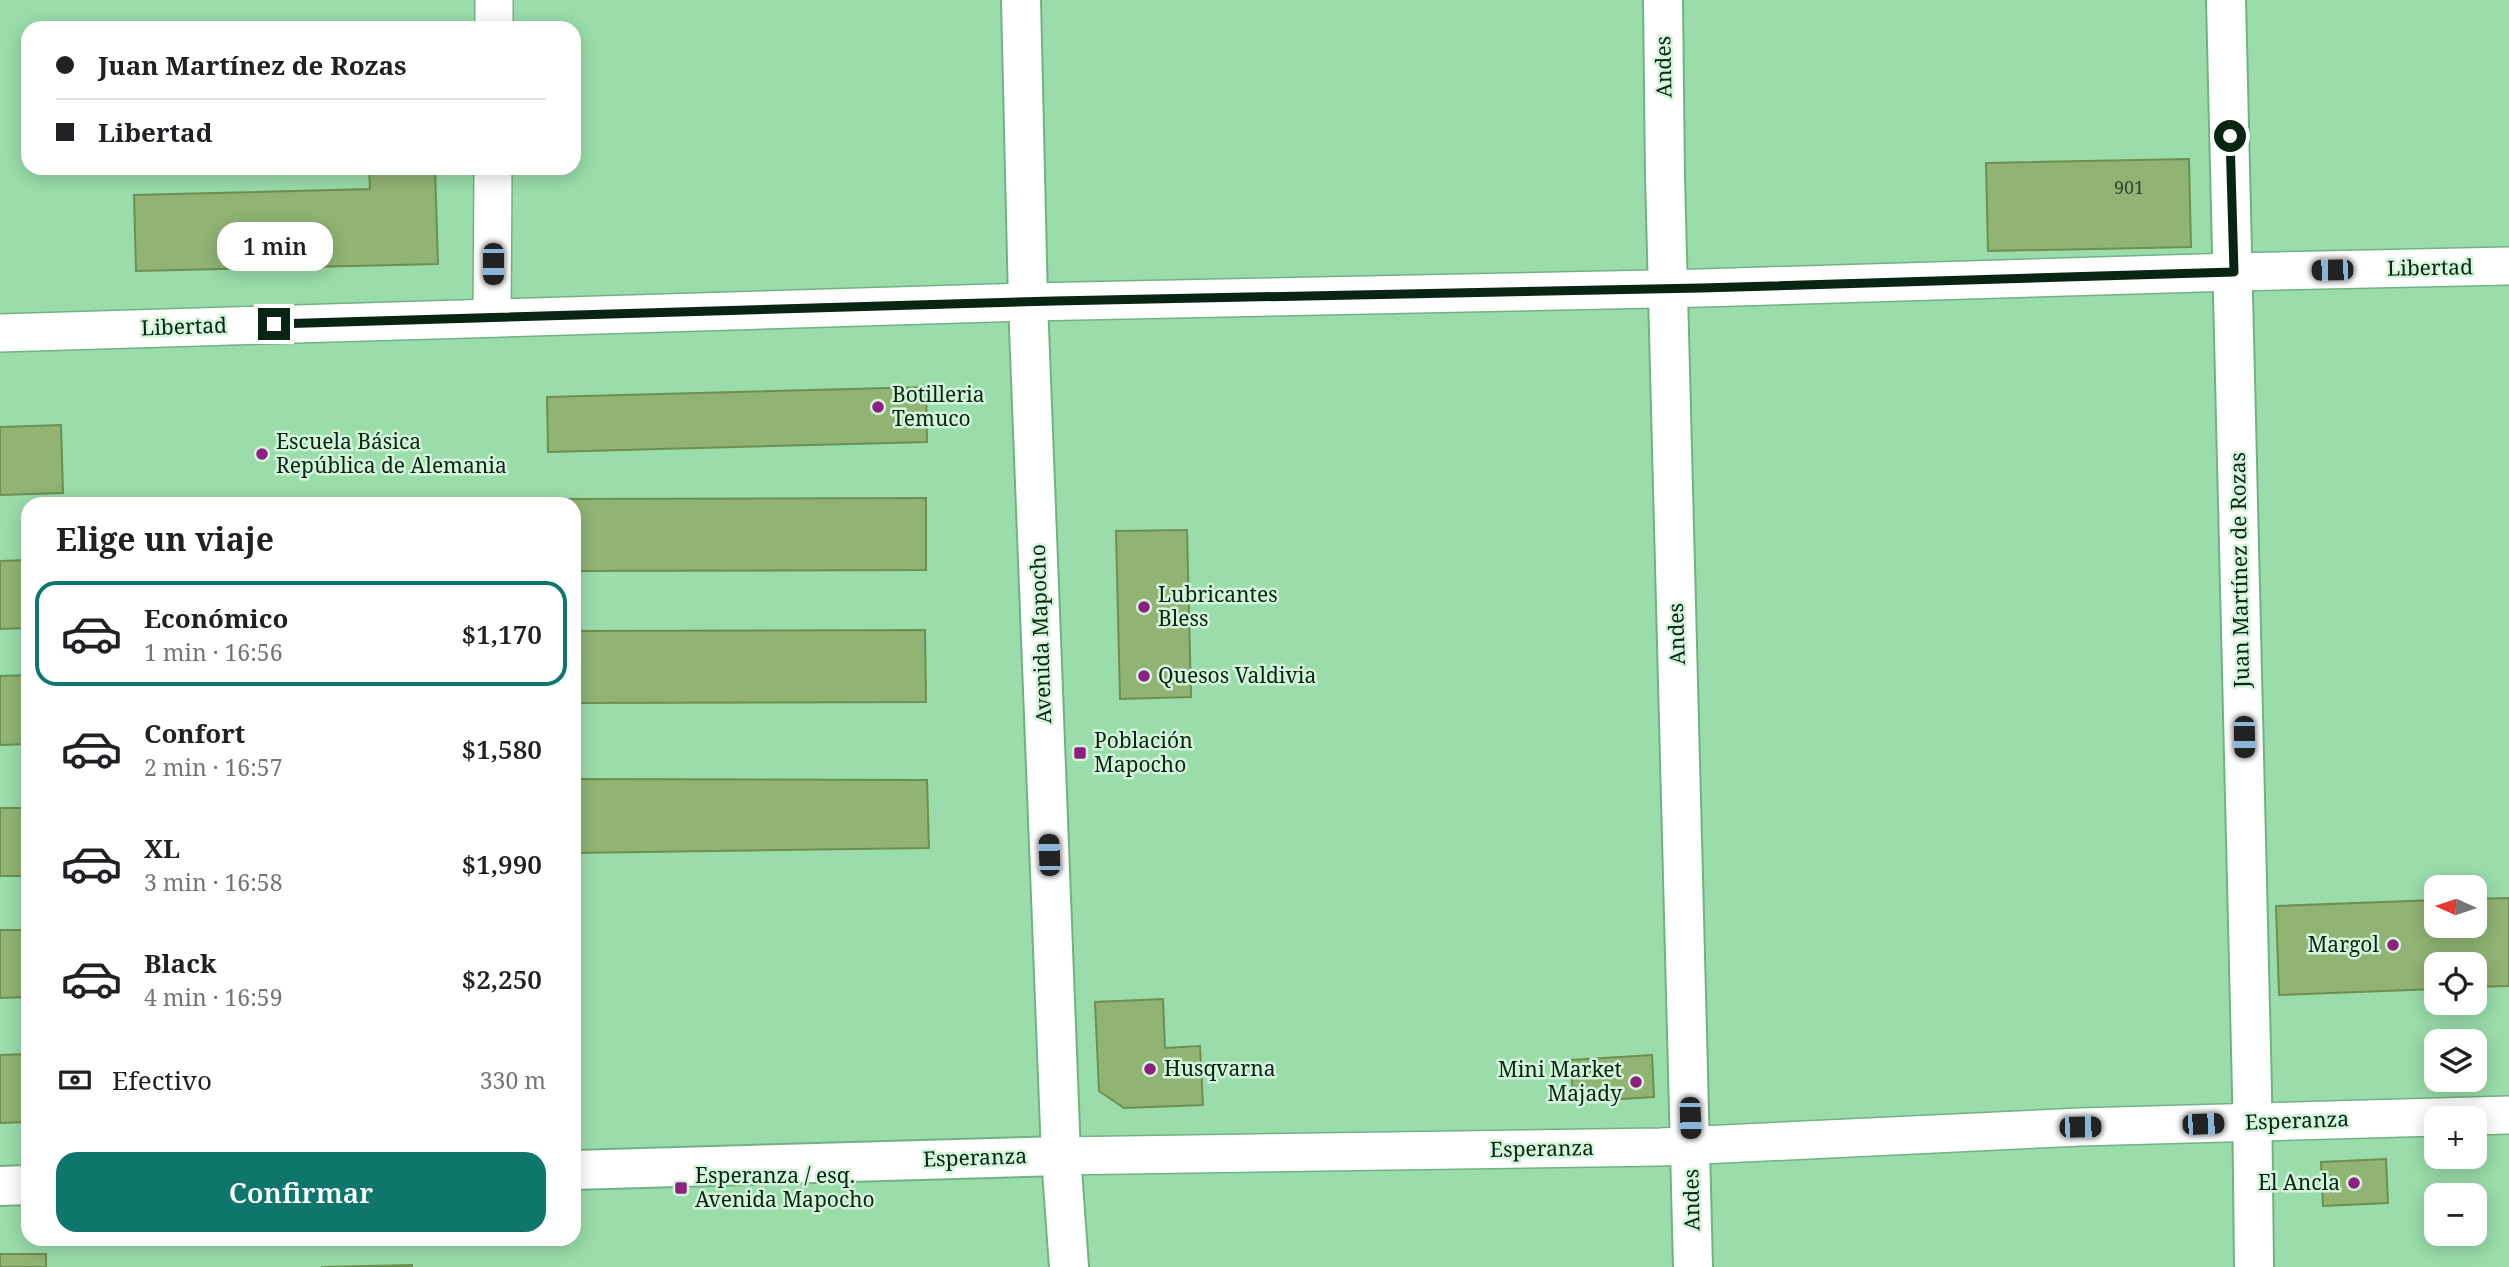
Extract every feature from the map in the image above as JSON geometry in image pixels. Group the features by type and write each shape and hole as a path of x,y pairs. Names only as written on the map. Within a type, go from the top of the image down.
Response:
{"street":[{"path":"494,0 494,21"},
{"name":"Avenida Mapocho","path":"1021,0 1028,302 1061,1156 1069,1267"},
{"name":"Andes","path":"1663,0 1693,1267"},
{"name":"Juan Martínez de Rozas","path":"2226,0 2234,272 2253,1267"},
{"path":"492,318 493,175"},
{"name":"Libertad","path":"0,333 1028,302 2509,266"},
{"name":"Esperanza","path":"581,1170 1061,1156 1691,1146 2080,1127 2509,1115"},
{"path":"0,1186 21,1185"}],"building":[{"path":"2189,159 2191,247 1988,251 1986,163"},
{"path":"369,175 435,175 438,264 136,271 134,195 370,189"},
{"path":"926,387 927,442 548,452 547,397"},
{"path":"61,425 63,493 0,495 0,427"},
{"path":"926,498 926,570 581,571 581,499"},
{"path":"1187,530 1191,697 1120,699 1116,531"},
{"path":"21,560 21,628 0,629 0,561"},
{"path":"925,630 926,702 581,703 581,631"},
{"path":"21,675 21,744 0,745 0,676"},
{"path":"581,779 927,780 929,848 581,853"},
{"path":"0,808 21,808 21,876 0,876"},
{"name":"Margol","path":"2509,898 2509,986 2487,987 2487,952 2424,952 2424,989 2279,995 2276,906 2424,900 2424,938 2487,938 2487,899"},
{"path":"0,930 21,930 21,997 0,998"},
{"name":"Husqvarna","path":"1163,999 1165,1048 1200,1046 1203,1105 1124,1108 1099,1091 1095,1002"},
{"path":"21,1054 21,1122 0,1123 0,1055"},
{"path":"1652,1055 1654,1097 1573,1102 1571,1060"},
{"name":"El Ancla","path":"2386,1159 2388,1203 2323,1206 2321,1162"},
{"path":"0,1254 46,1254 46,1267 0,1267"},
{"path":"412,1265 412,1267 321,1267"}],"place":[{"name":"Botilleria Temuco","path":"878,407"},
{"name":"Escuela Básica República de Alemania","path":"262,454"},
{"name":"Lubricantes Bless","path":"1144,607"},
{"name":"Quesos Valdivia","path":"1144,676"},
{"name":"Población Mapocho","path":"1080,753"},
{"name":"Margol","path":"2393,945"},
{"name":"Husqvarna","path":"1150,1069"},
{"name":"Mini Market Majady","path":"1636,1082"},
{"name":"El Ancla","path":"2354,1183"},
{"name":"Esperanza / esq. Avenida Mapocho","path":"681,1188"}],"route":[{"path":"274,324 1054,301 1701,288 2234,272 2230,136"}]}
